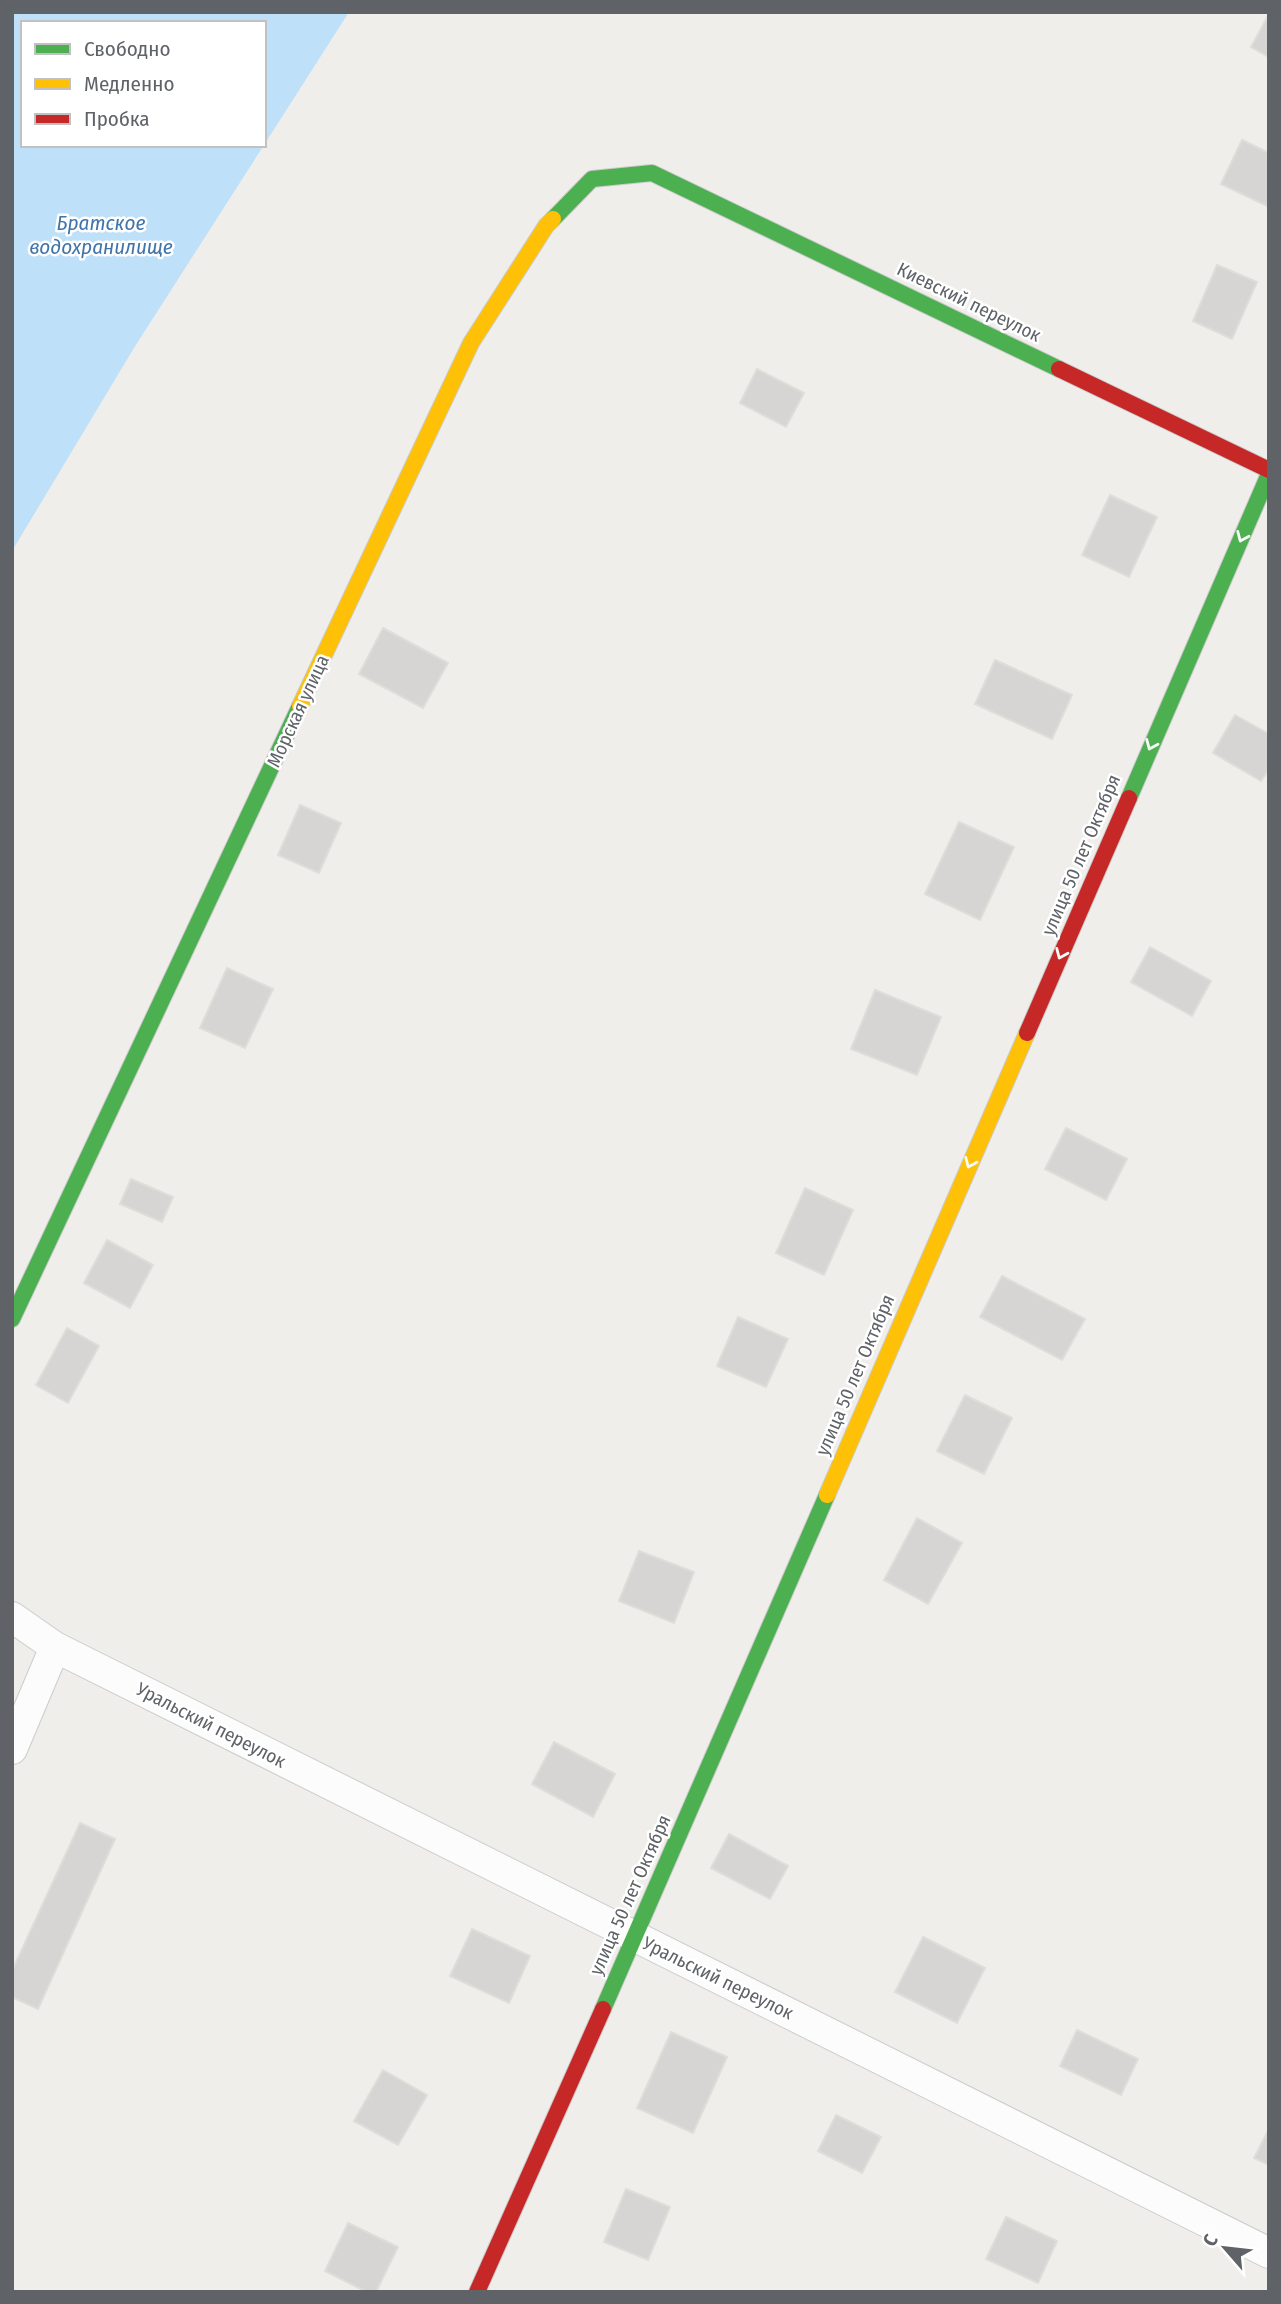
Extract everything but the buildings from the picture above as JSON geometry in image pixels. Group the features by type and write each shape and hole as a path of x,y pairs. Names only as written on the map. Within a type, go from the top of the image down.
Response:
{"street":[{"name":"Киевский переулок","path":"652,173 1269,472"},
{"name":"Морская улица","path":"12,1319 471,343 546,226 592,179 652,173"},
{"name":"улица 50 лет Октября","path":"477,2292 635,1937 1269,472"},
{"path":"12,1617 55,1647 12,1749"},
{"name":"Уральский переулок","path":"55,1647 1269,2253"}],"water":[{"name":"Братское водохранилище","path":"12,12 349,12 266,142 266,21 21,21 21,147 263,147 134,348 12,551"}],"traffic: fast":[{"path":"553,219 592,179 652,173 1059,369"},
{"path":"1129,798 1269,474"},
{"path":"12,1319 300,706"},
{"path":"603,2009 827,1495"}],"traffic: slow":[{"path":"300,706 471,343 553,219"},
{"path":"827,1495 1027,1033"}],"traffic: jam":[{"path":"1059,369 1269,470"},
{"path":"1027,1033 1129,798"},
{"path":"477,2292 603,2009"}]}
